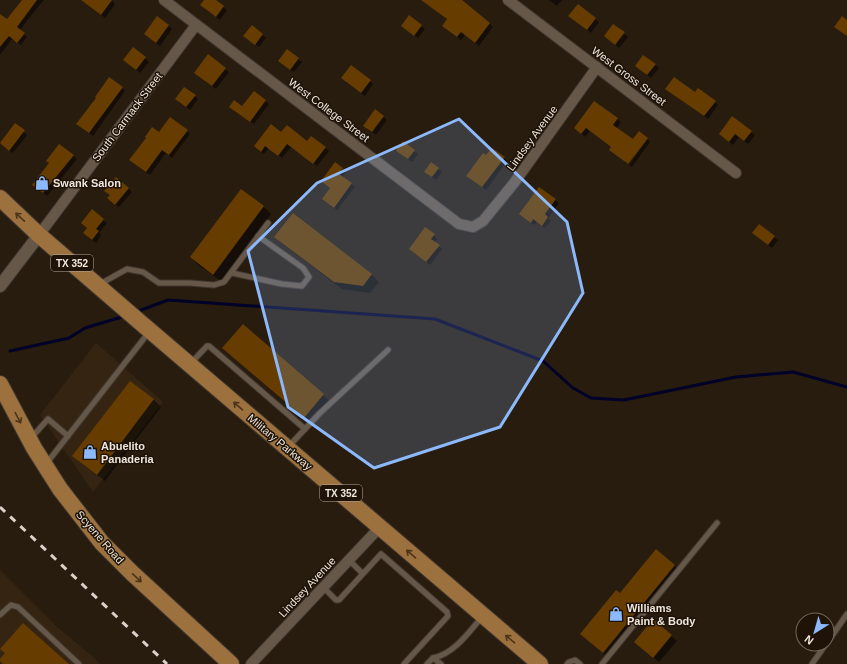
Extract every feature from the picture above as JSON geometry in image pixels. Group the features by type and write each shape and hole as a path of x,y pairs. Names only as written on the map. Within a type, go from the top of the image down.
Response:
{"main road":[{"name":"TX 352","path":"0,198 39,235"},
{"name":"Military Parkway","path":"39,235 537,663"},
{"name":"Scyene Road","path":"0,384 45,466 60,489 102,543 132,573 231,664"}],"street":[{"name":"West College Street","path":"164,0 459,224 473,226 483,221"},
{"name":"West Gross Street","path":"508,0 736,173"},
{"name":"South Carmack Street","path":"0,286 196,25"},
{"name":"Lindsey Avenue","path":"483,221 514,183 597,67"},
{"name":"Lindsey Avenue","path":"251,664 380,527"}],"lane":[{"path":"97,285 127,269 143,272 158,283 214,285 224,282 268,223"},
{"path":"232,273 282,284 302,286 310,277 303,268 258,236"},
{"path":"45,466 146,327"},
{"path":"190,365 207,346 209,346 305,429"},
{"path":"287,448 320,413 388,350"},
{"path":"30,440 48,419 68,436"},
{"path":"602,664 717,523"},
{"path":"323,587 336,600 339,600 379,554 382,555 448,614 404,664"},
{"path":"349,560 362,573"},
{"path":"0,615 11,605 18,607 79,664"},
{"path":"835,631 847,614"},
{"path":"427,664 433,658 441,656 454,648 483,616"},
{"path":"812,664 820,652"},
{"path":"433,658 441,664"},
{"path":"567,664 575,660 580,664"}],"highlighted area":[{"path":"459,119 567,222 583,293 500,427 374,468 288,407 248,251 317,183"}],"shaded area":[{"path":"96,343 163,402 93,492 40,415"},
{"path":"0,570 55,625 101,664 0,664"}],"building":[{"path":"22,0 37,0 17,27 25,33 17,43 9,36 0,47 0,14 7,19"},
{"path":"81,0 112,0 101,15"},
{"path":"204,0 216,0 224,6 216,17 200,5"},
{"path":"421,0 462,0 490,23 475,43 461,32 457,37 442,26 447,19"},
{"path":"578,4 596,18 587,30 568,16"},
{"path":"409,15 422,25 414,36 401,26"},
{"path":"157,16 169,25 156,43 144,34"},
{"path":"842,16 847,20 847,36 834,27"},
{"path":"613,24 625,32 615,45 604,36"},
{"path":"252,25 263,34 255,45 243,36"},
{"path":"133,47 146,57 136,70 123,60"},
{"path":"287,49 299,58 290,70 278,61"},
{"path":"208,54 226,68 212,86 194,73"},
{"path":"643,55 656,64 647,75 635,66"},
{"path":"351,65 371,80 361,93 341,78"},
{"path":"109,77 123,87 89,133 76,124 96,98 95,97"},
{"path":"674,77 695,92 698,88 716,101 704,116 665,89"},
{"path":"184,87 196,95 186,107 175,99"},
{"path":"254,91 266,100 250,122 229,107 234,100 242,106"},
{"path":"594,101 618,118 613,125 633,139 639,131 648,138 628,164 609,150 611,147 586,128 581,134 574,128"},
{"path":"375,109 384,116 372,132 363,126"},
{"path":"732,116 752,131 744,141 735,134 729,142 719,134"},
{"path":"170,117 188,130 169,155 162,150 146,172 129,160 146,138 145,137 152,127 159,132"},
{"path":"15,123 25,130 9,151 0,143"},
{"path":"271,124 281,132 287,125 307,141 311,136 326,147 313,164 287,144 278,156 265,146 261,152 254,146"},
{"path":"403,141 415,150 408,159 396,151"},
{"path":"59,144 74,155 43,193 32,185 49,163 46,161"},
{"path":"492,148 505,157 482,187 466,176 483,153 486,155"},
{"path":"335,162 343,168 339,174 352,183 334,208 322,199 330,188 321,181"},
{"path":"431,162 439,168 432,177 424,172"},
{"path":"116,177 129,188 115,205 107,198 110,195 104,191"},
{"path":"539,187 556,199 545,214 548,217 542,226 533,219 531,223 519,214"},
{"path":"241,189 264,206 213,275 190,257"},
{"path":"92,209 104,219 96,229 99,231 92,240 83,233 87,228 81,223"},
{"path":"293,213 372,274 363,286 334,282 274,237"},
{"path":"759,224 775,236 768,245 752,233"},
{"path":"425,227 435,234 431,239 440,245 426,262 409,249"},
{"path":"243,324 324,394 304,418 222,348"},
{"path":"130,381 154,399 97,475 72,456"},
{"name":"Williams Paint & Body","path":"656,549 675,565 603,653 580,634 616,590 620,593"},
{"path":"653,619 672,635 653,658 634,642"},
{"path":"23,623 69,664 3,664 0,659 5,653 0,649"}],"waterway":[{"path":"136,312 168,300 435,319 543,361 573,388 591,398 624,400 736,377 793,372 847,387"},
{"path":"10,351 69,338 85,328 125,316"}],"railway":[{"path":"0,507 167,664"}],"place":[{"name":"Swank Salon","path":"42,183"},
{"name":"Abuelito Panaderia","path":"90,452"},
{"name":"Williams Paint & Body","path":"616,614"}]}
